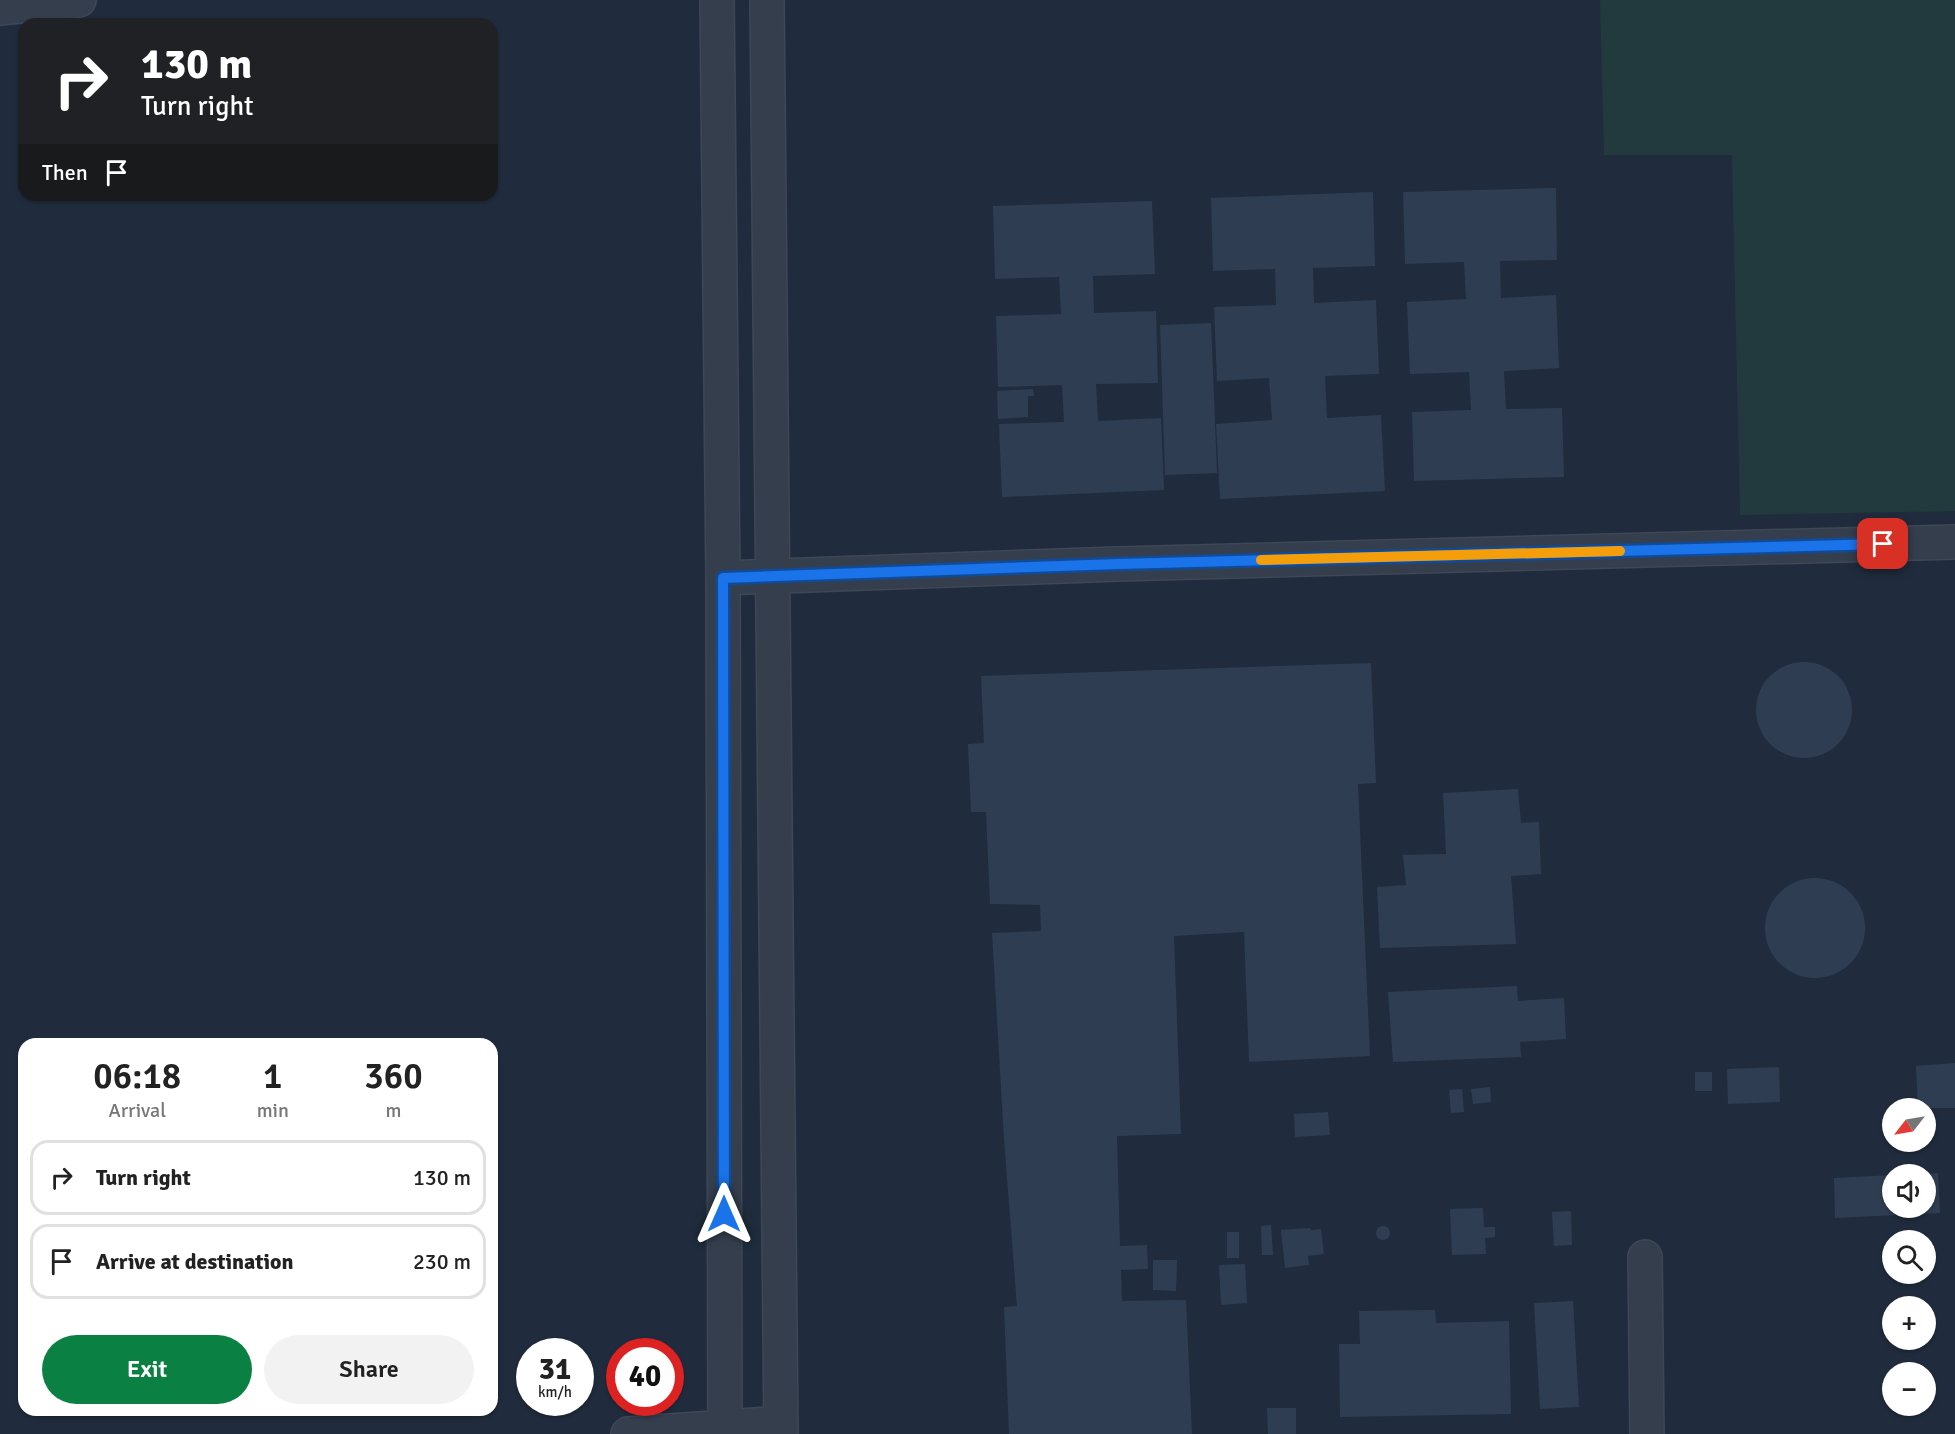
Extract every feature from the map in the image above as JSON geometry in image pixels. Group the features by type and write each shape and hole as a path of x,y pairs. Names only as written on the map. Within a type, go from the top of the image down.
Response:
{"street":[{"path":"0,8 80,0"},
{"path":"717,0 723,578 725,1430"},
{"path":"628,1434 781,1429 767,0"},
{"path":"723,578 1118,564 1955,542"},
{"path":"1645,1257 1647,1434"}],"green space":[{"path":"1600,0 1955,0 1955,511 1740,515 1732,155 1604,155"}],"building":[{"path":"1556,188 1557,260 1500,261 1501,298 1556,295 1559,368 1504,371 1506,409 1562,408 1564,477 1414,481 1412,412 1471,410 1469,372 1410,374 1407,302 1466,299 1464,262 1405,264 1403,192"},
{"path":"1373,192 1375,266 1313,268 1314,303 1376,300 1379,374 1325,376 1327,418 1381,415 1385,491 1220,499 1216,424 1272,420 1269,378 1217,381 1214,307 1276,305 1275,269 1213,271 1211,198"},
{"path":"1152,201 1155,274 1093,276 1094,313 1156,311 1158,383 1096,384 1098,421 1161,418 1164,490 1002,497 999,424 1064,422 1062,385 998,387 996,316 1061,314 1059,277 995,279 993,206"},
{"path":"1211,323 1217,473 1165,475 1160,325"},
{"path":"1033,389 1034,396 1028,396 1028,417 998,419 997,391"},
{"path":"1804,662 1822,666 1838,676 1848,692 1852,710 1848,728 1838,744 1822,754 1804,758 1786,754 1770,744 1760,728 1756,710 1760,692 1770,676 1786,666"},
{"path":"1371,663 1376,783 1358,784 1370,1056 1249,1062 1244,932 1174,936 1181,1134 1117,1136 1120,1246 1147,1245 1148,1269 1121,1270 1122,1301 1186,1300 1192,1434 1009,1434 1004,1307 1017,1306 1004,1139 992,933 1041,931 1040,905 990,904 986,812 971,812 968,744 984,743 981,676"},
{"path":"1518,789 1521,823 1539,822 1541,874 1511,876 1516,944 1380,948 1377,887 1406,885 1403,855 1446,854 1443,793"},
{"path":"1815,878 1834,882 1850,893 1861,909 1865,928 1861,947 1850,963 1834,974 1815,978 1796,974 1780,963 1769,947 1765,928 1769,909 1780,893 1796,882"},
{"path":"1517,986 1518,1001 1564,998 1566,1039 1520,1042 1521,1057 1393,1062 1388,992"},
{"path":"1955,1063 1955,1108 1936,1108 1936,1098 1918,1098 1916,1066"},
{"path":"1779,1067 1780,1102 1728,1104 1727,1069"},
{"path":"1695,1072 1712,1072 1712,1091 1695,1091"},
{"path":"1490,1087 1491,1102 1473,1104 1471,1089"},
{"path":"1462,1089 1464,1112 1451,1113 1449,1090"},
{"path":"1328,1112 1330,1135 1295,1137 1294,1114"},
{"path":"1936,1173 1938,1173 1940,1213 1936,1213"},
{"path":"1882,1176 1882,1216 1835,1218 1834,1178"},
{"path":"1483,1208 1484,1227 1495,1227 1495,1237 1485,1238 1486,1254 1452,1255 1450,1209"},
{"path":"1571,1211 1572,1245 1554,1246 1552,1212"},
{"path":"1271,1225 1273,1255 1262,1255 1261,1226"},
{"path":"1380,1226 1386,1226 1390,1233 1386,1240 1380,1240 1376,1236 1376,1230"},
{"path":"1310,1228 1311,1230 1321,1229 1324,1254 1308,1256 1309,1265 1285,1268 1281,1230"},
{"path":"1227,1232 1239,1232 1239,1258 1227,1258"},
{"path":"1153,1260 1177,1260 1176,1291 1153,1290"},
{"path":"1245,1264 1247,1303 1221,1305 1219,1265"},
{"path":"1573,1301 1579,1407 1540,1409 1534,1303"},
{"path":"1435,1310 1436,1323 1509,1321 1511,1414 1340,1417 1339,1344 1360,1344 1359,1311"},
{"path":"1267,1408 1296,1408 1296,1434 1268,1434"}],"slow traffic":[{"path":"1261,560 1620,551"}],"route":[{"path":"724,1214 723,578 1118,564 1883,544"}]}
